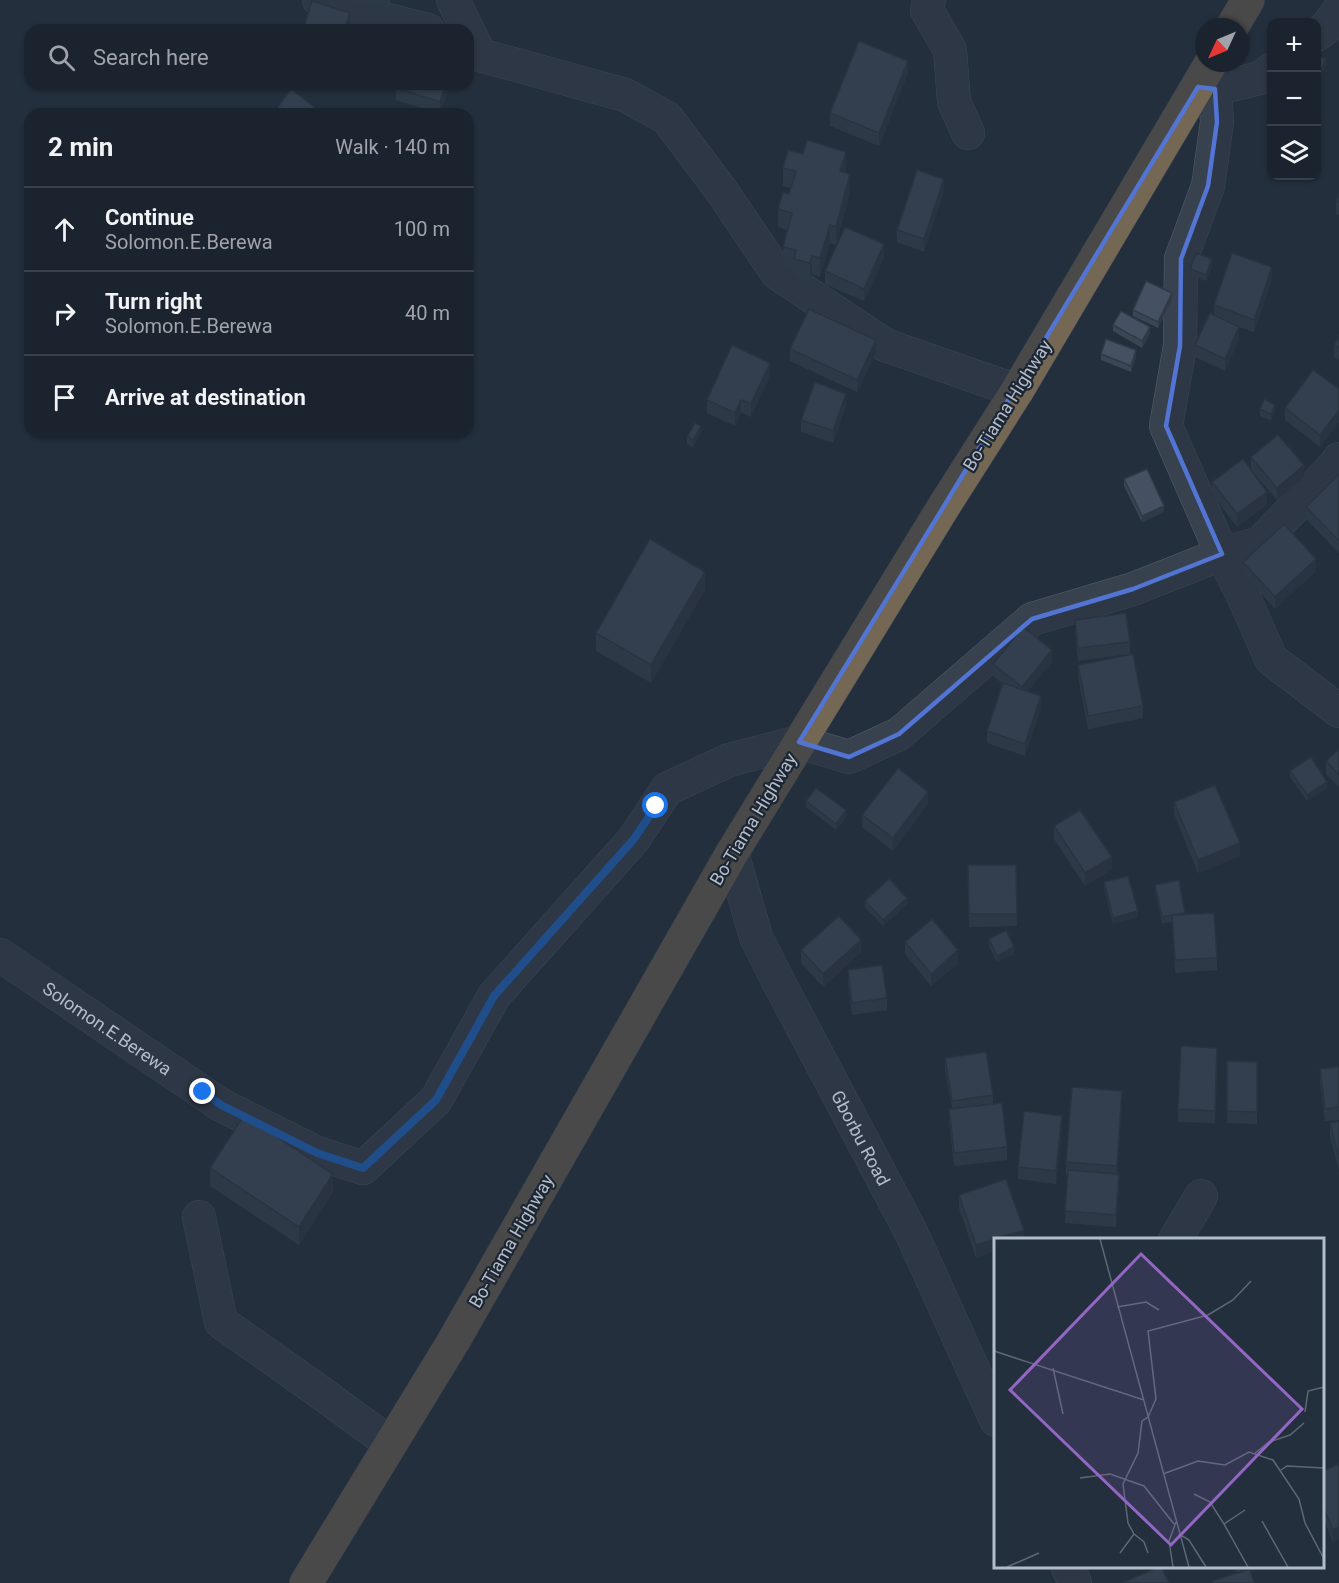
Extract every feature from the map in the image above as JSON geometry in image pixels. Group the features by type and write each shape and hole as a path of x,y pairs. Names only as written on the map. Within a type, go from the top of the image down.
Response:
{"highway":[{"name":"Bo-Tiama Highway","path":"306,1583 453,1341 732,853 1208,80"}],"street":[{"path":"319,0 335,7 405,24"},
{"path":"929,0 927,10 950,50 954,102 968,133"},
{"path":"1321,32 1339,10"},
{"path":"440,24 459,12"},
{"path":"474,43 480,55 625,95 667,118 721,190 777,273 885,345 1017,391"},
{"path":"1268,72 1260,78 1208,80 1217,122 1209,186 1181,259 1180,346 1166,426 1271,659 1339,711"},
{"path":"799,742 849,757 899,734 1032,619 1133,589 1222,554 1260,543 1339,459"},
{"name":"Solomon.E.Berewa","path":"0,955 221,1105 317,1153 363,1168 436,1100 494,996 634,839 667,789 729,760 799,742"},
{"name":"Gborbu Road","path":"732,853 756,938 911,1232 994,1416"},
{"path":"1176,1238 1201,1196"},
{"path":"199,1217 221,1322 391,1444"},
{"path":"1068,1568 1075,1583"}],"highlighted area":[{"path":"1198,87 1215,89 1217,122 1208,186 1181,259 1180,346 1166,426 1222,554 1133,589 1032,619 899,734 849,757 799,742 944,506"}],"building":[{"path":"312,1 350,13 346,24 305,24"},
{"path":"859,41 908,61 879,133 830,113"},
{"path":"1321,57 1326,59 1321,70"},
{"path":"292,90 315,108 277,108"},
{"path":"402,90 444,90 440,102"},
{"path":"807,140 846,152 840,171 850,174 836,227 830,225 820,258 812,256 810,263 794,259 796,250 783,247 792,213 778,209 783,192 789,194 796,171 783,168 788,150 803,154"},
{"path":"917,170 944,179 924,239 897,230"},
{"path":"845,227 884,244 864,289 825,271"},
{"path":"1196,253 1212,259 1206,275 1190,269"},
{"path":"1232,253 1272,267 1254,320 1214,305"},
{"path":"1146,281 1172,293 1158,322 1133,310"},
{"path":"809,309 876,340 857,380 790,349"},
{"path":"1121,311 1150,327 1142,341 1113,325"},
{"path":"1210,313 1239,327 1225,359 1195,345"},
{"path":"1339,336 1339,348 1334,345"},
{"path":"1106,339 1136,350 1131,366 1101,354"},
{"path":"732,345 770,363 751,404 741,400 735,413 707,400"},
{"path":"1313,370 1339,389 1339,410 1320,435 1285,408"},
{"path":"815,382 846,394 833,431 801,420"},
{"path":"1264,399 1275,405 1271,414 1260,409"},
{"path":"695,423 701,426 693,440 687,437"},
{"path":"1278,435 1304,465 1277,488 1251,457"},
{"path":"1243,459 1267,492 1237,514 1212,482"},
{"path":"1147,469 1164,506 1142,516 1124,479"},
{"path":"1339,474 1339,541 1306,507"},
{"path":"1284,524 1316,559 1275,597 1243,562"},
{"path":"650,539 705,572 651,665 596,633"},
{"path":"1126,613 1130,642 1078,648 1075,620"},
{"path":"1023,627 1052,650 1022,687 993,664"},
{"path":"1133,654 1143,706 1088,716 1078,665"},
{"path":"1003,683 1041,696 1025,744 987,731"},
{"path":"1339,749 1339,775 1326,761"},
{"path":"1311,757 1327,782 1307,795 1290,771"},
{"path":"898,768 928,792 893,838 862,815"},
{"path":"1215,785 1240,843 1198,860 1174,802"},
{"path":"816,788 846,810 836,824 806,801"},
{"path":"1080,810 1112,857 1085,873 1054,826"},
{"path":"968,865 1016,865 1017,914 969,914"},
{"path":"1128,876 1138,911 1113,918 1104,882"},
{"path":"889,879 907,898 883,920 865,901"},
{"path":"1179,880 1185,913 1162,917 1155,885"},
{"path":"1214,913 1217,958 1175,960 1172,915"},
{"path":"839,916 861,940 823,974 801,950"},
{"path":"932,919 958,950 931,974 905,942"},
{"path":"1006,930 1014,947 997,956 989,939"},
{"path":"882,965 887,998 852,1003 848,970"},
{"path":"1181,1046 1217,1048 1215,1111 1178,1109"},
{"path":"986,1052 993,1095 952,1101 945,1058"},
{"path":"1227,1061 1257,1062 1257,1112 1227,1111"},
{"path":"1339,1067 1339,1107 1325,1109 1320,1069"},
{"path":"1072,1087 1122,1091 1117,1166 1066,1162"},
{"path":"1002,1103 1007,1147 954,1153 949,1109"},
{"path":"1024,1111 1062,1116 1056,1171 1018,1167"},
{"path":"244,1115 333,1174 299,1227 210,1168"},
{"path":"1339,1121 1339,1159 1330,1123"},
{"path":"1068,1170 1119,1174 1116,1215 1065,1211"},
{"path":"1006,1179 1024,1230 976,1245 959,1195"},
{"path":"1339,1464 1339,1527 1333,1530 1324,1508 1324,1471"},
{"path":"1156,1568 1162,1568 1169,1583 1122,1583"},
{"path":"1250,1569 1254,1583 1213,1583 1212,1581"}],"route":[{"path":"203,1092 221,1105 317,1153 363,1168 436,1100 494,996 634,839 656,806"}]}
